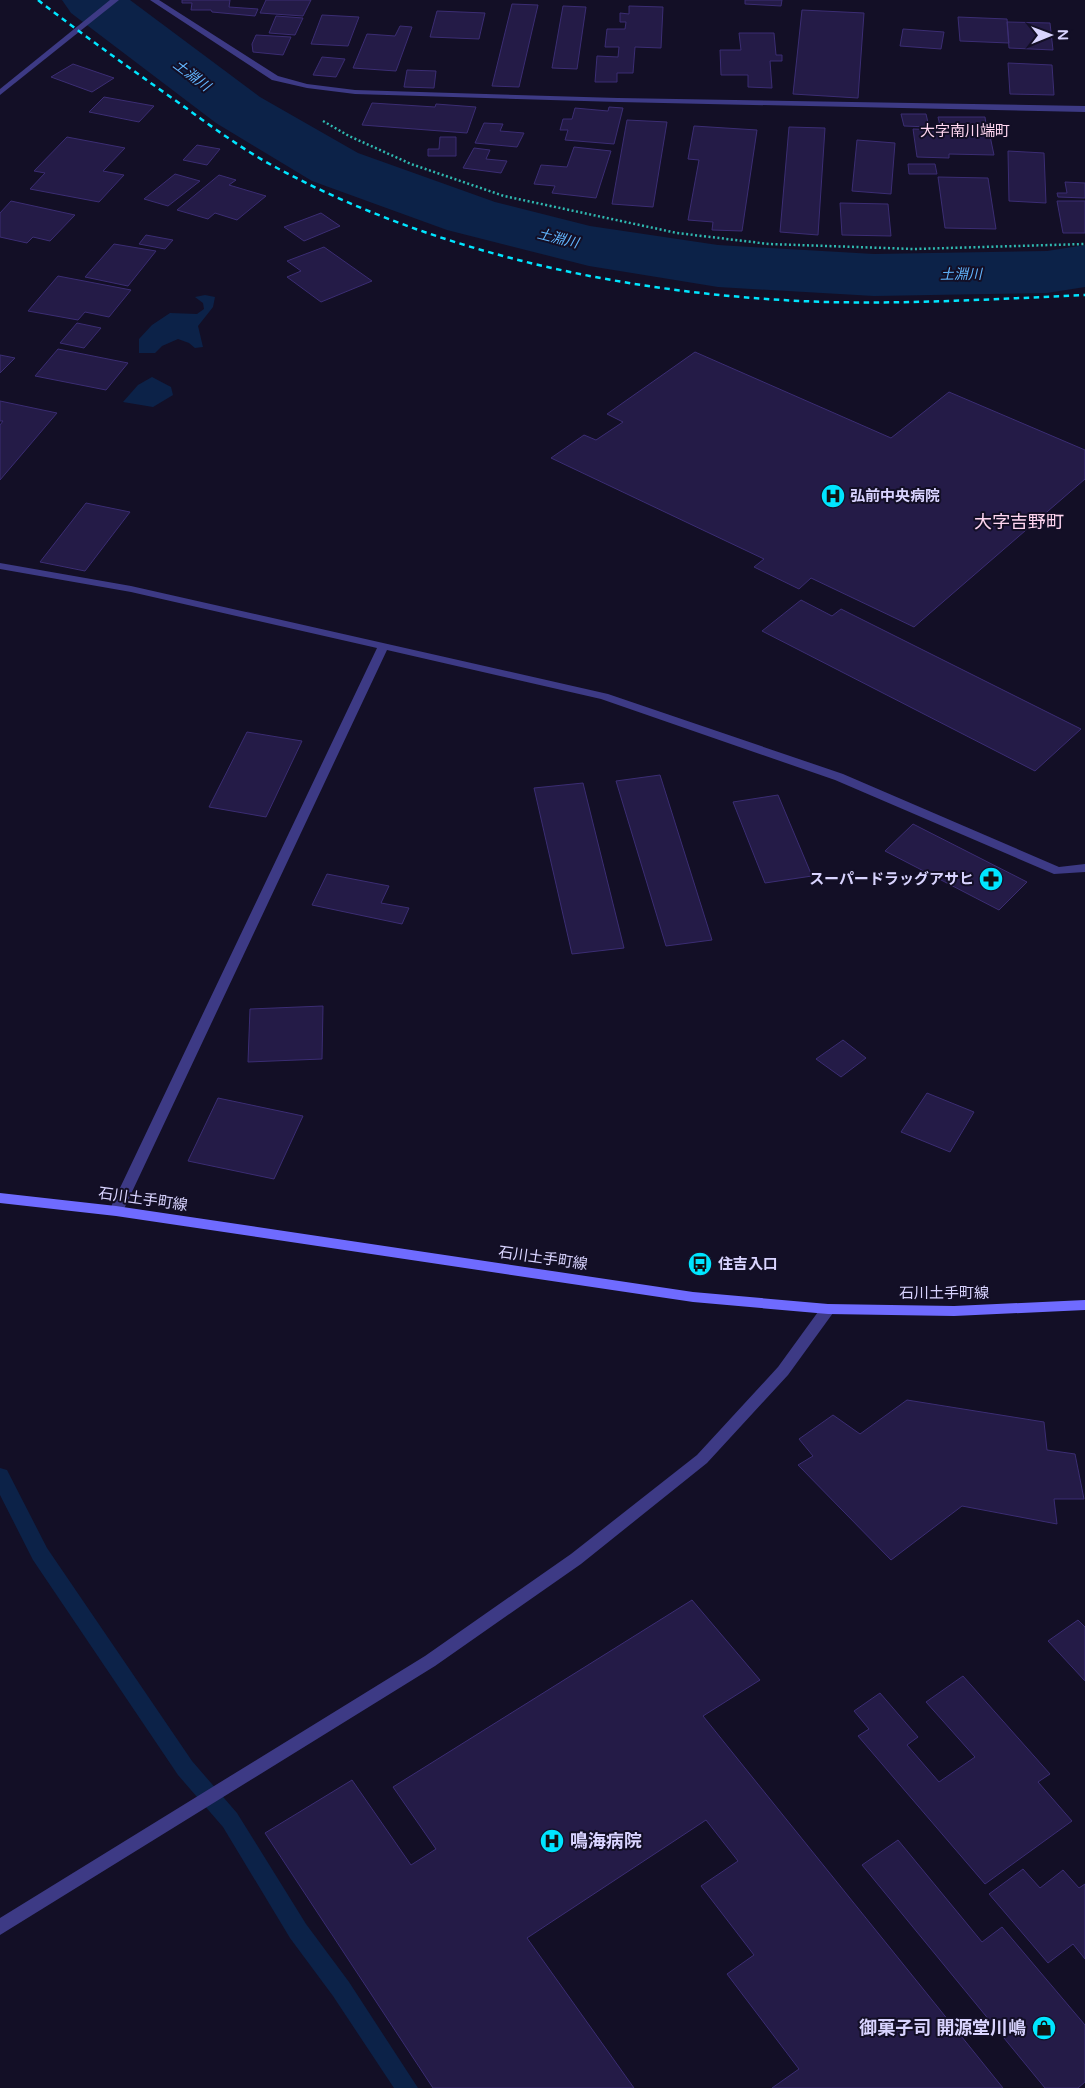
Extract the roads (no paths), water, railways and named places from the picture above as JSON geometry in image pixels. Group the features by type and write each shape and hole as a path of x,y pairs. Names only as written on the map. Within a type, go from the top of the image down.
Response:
{"main road":[{"name":"石川土手町線","path":"0,1198 116,1211 693,1296 828,1309 954,1311 1085,1305"}],"street":[{"path":"0,93 85,22 115,0"},
{"path":"154,0 275,78 306,86 365,92 1085,110"},
{"path":"0,566 131,589 604,696 839,777 1058,871 1085,868"},
{"path":"116,1211 384,645"},
{"path":"0,1927 430,1661 584,1553 702,1459 783,1371 828,1309"}],"water":[{"path":"205,295 215,297 213,307 198,326 203,347 195,348 189,343 178,339 162,346 155,353 139,353 139,339 152,325 170,313 197,314 204,309 203,303 195,297"},
{"path":"152,377 171,387 173,395 153,407 123,402 138,385"}],"waterway":[{"name":"土淵川","path":"92,0 238,110 335,167 471,216 589,246 718,266 874,275 1047,272 1085,266"},
{"path":"0,1476 40,1554 185,1768 230,1820 298,1931 341,1989 407,2088"}],"railway":[{"path":"38,0 215,129 264,161 341,199 407,226 474,248 544,266 614,280 685,291 756,298 826,302 891,302 1085,295"}],"place":[{"name":"弘前中央病院","path":"833,496"},
{"name":"スーパードラッグアサヒ","path":"991,879"},
{"name":"住吉入口","path":"700,1264"},
{"name":"鳴海病院","path":"552,1841"},
{"name":"御菓子司 開源堂川嶋","path":"1044,2028"}],"district":[{"name":"大字南川端町","path":"965,131"},
{"name":"大字吉野町","path":"1019,522"}]}
